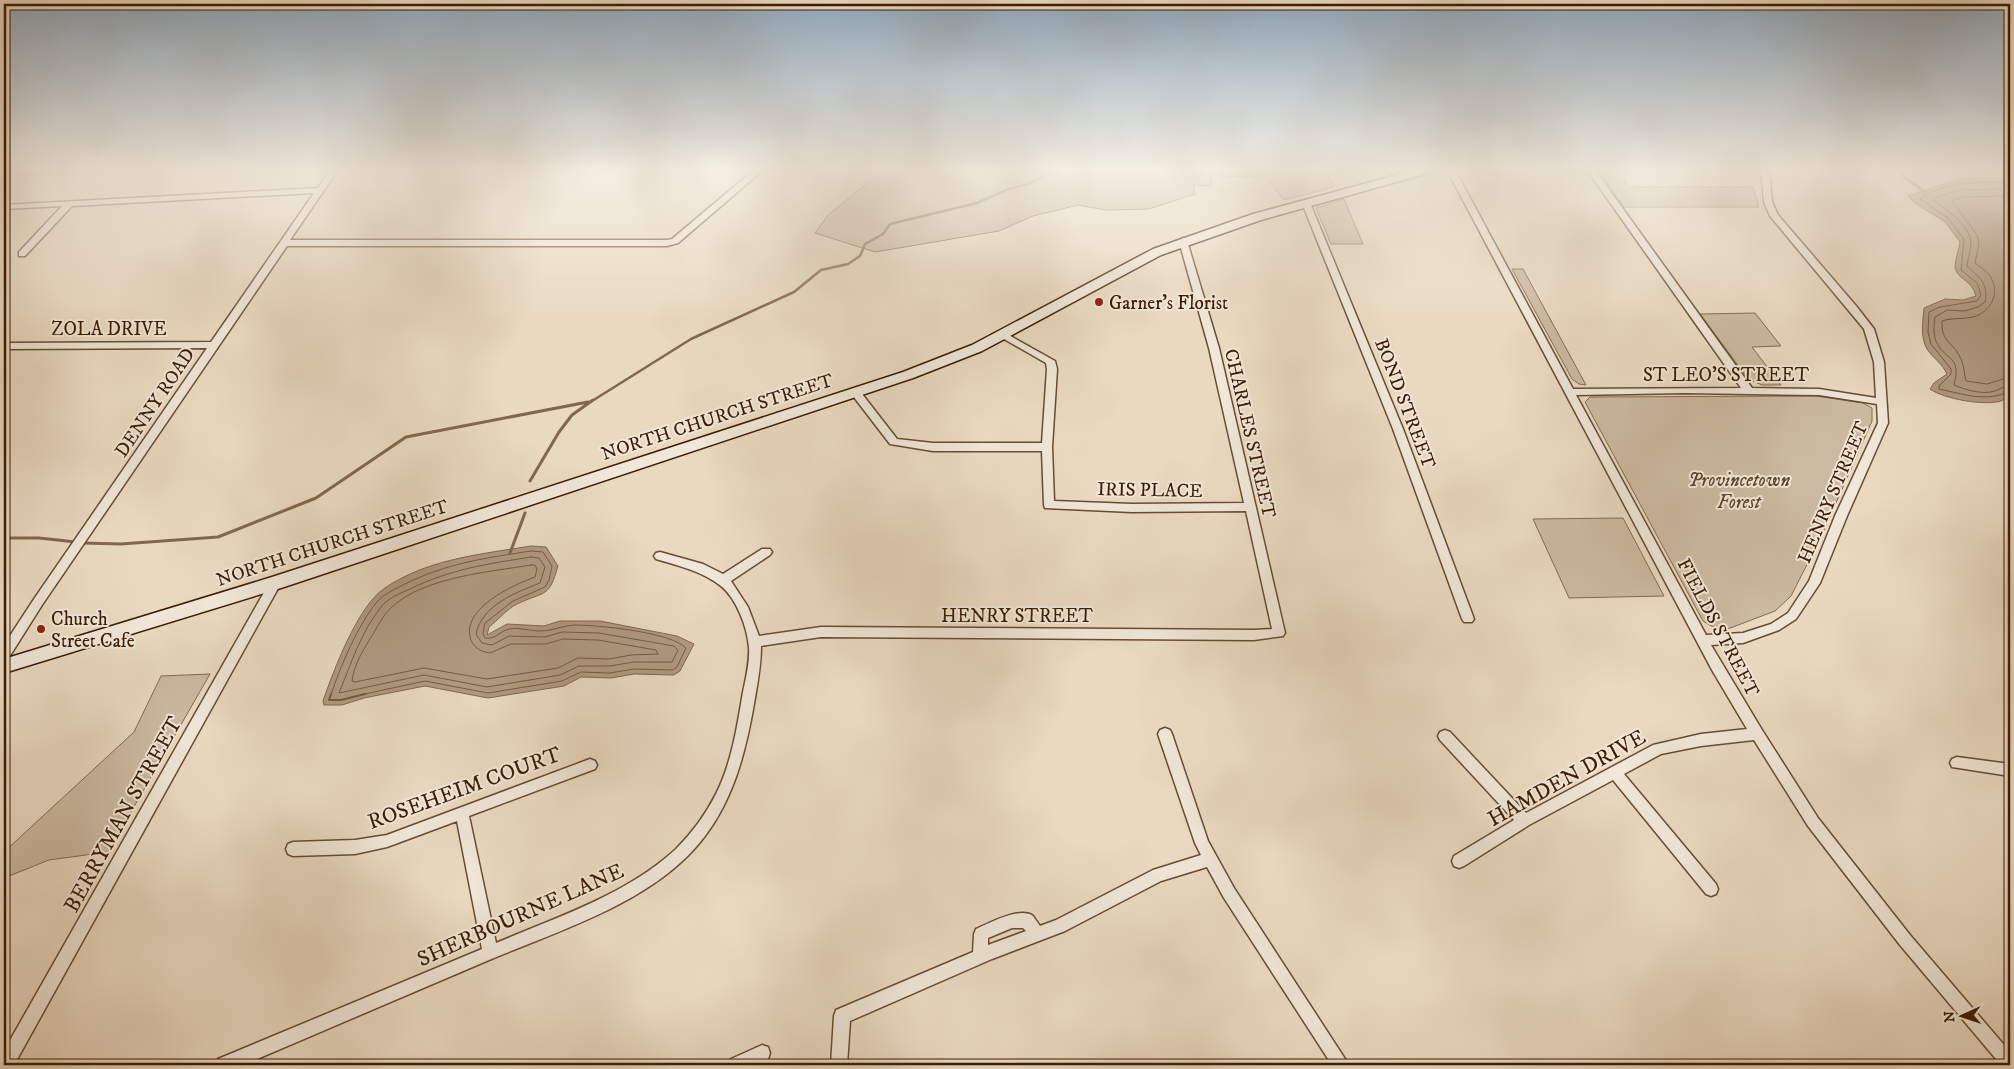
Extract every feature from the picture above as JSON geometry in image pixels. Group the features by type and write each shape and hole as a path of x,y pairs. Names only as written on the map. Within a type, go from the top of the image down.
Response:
{"main road":[{"name":"NORTH CHURCH STREET","path":"4,666 275,582 908,375 977,348 1157,252 1245,220"}],"street":[{"path":"22,254 54,220"},
{"name":"DENNY ROAD","path":"4,655 299,220"},
{"path":"283,243 667,243 675,241 700,220"},
{"name":"BOND STREET","path":"1313,220 1398,429 1468,619"},
{"name":"FIELDS STREET","path":"1478,220 1704,640 1716,666 1757,734 1813,822 1905,940 2010,1064"},
{"path":"1627,220 1748,390"},
{"name":"HENRY STREET","path":"1704,640 1743,638 1775,627 1792,616 1814,583 1841,516 1883,423 1879,362 1868,329 1777,220"},
{"name":"CHARLES STREET","path":"1183,242 1214,348 1280,633"},
{"path":"855,392 894,442 933,447 1047,447 1052,369 1050,362 1002,335"},
{"name":"ZOLA DRIVE","path":"4,346 214,345"},
{"name":"ST LEO'S STREET","path":"1570,392 1748,390 1826,392 1882,402"},
{"name":"IRIS PLACE","path":"1047,447 1049,505 1132,508 1250,507"},
{"path":"722,581 766,552"},
{"name":"SHERBOURNE LANE","path":"224,1065 607,903 664,869 700,833 722,798 739,754 752,679 755,642 745,613 731,588 710,572 660,556"},
{"name":"BERRYMAN STREET","path":"6,1065 275,582"},
{"name":"HENRY STREET","path":"755,642 821,632 1254,635 1280,633"},
{"path":"1165,734 1202,843 1210,859 1229,893 1342,1065"},
{"name":"HAMDEN DRIVE","path":"1459,862 1524,821 1658,749 1701,740 1757,734"},
{"path":"1445,736 1524,821"},
{"path":"1957,763 2010,770"},
{"name":"ROSEHEIM COURT","path":"293,849 355,847 388,840 590,765"},
{"path":"1614,772 1711,889"},
{"path":"462,814 490,952"},
{"path":"839,1065 842,1016 980,956 1060,926 1158,874 1210,859"},
{"path":"980,956 981,934 1012,921 1027,921 1037,934"},
{"path":"737,1065 762,1059"}],"green space":[{"path":"824,220 1024,220 999,231 875,252 815,233"},
{"path":"1321,220 1353,220 1363,244 1331,244"},
{"path":"1512,269 1523,269 1586,385 1579,384 1572,379"},
{"path":"1755,313 1781,346 1752,347 1781,385 1762,385 1748,379 1700,314"},
{"name":"Provincetown Forest","path":"1816,396 1863,403 1872,408 1872,421 1821,537 1791,596 1775,611 1725,630 1713,627 1703,621 1585,402 1590,397"},
{"path":"1623,518 1664,596 1569,598 1533,519"},
{"path":"210,674 108,852 49,860 4,878 4,852 134,732 161,676"}],"water":[{"path":"1942,220 2010,220 2010,394 2002,401 1985,403 1954,399 1930,389 1934,383 1947,374 1929,352 1923,339 1924,308 1945,299 1963,300 1976,296 1971,286 1956,271 1955,264 1960,242"},
{"path":"531,546 546,547 558,566 552,584 539,595 510,609 489,627 487,635 507,624 544,626 560,621 600,621 677,636 694,644 680,671 674,675 634,674 611,678 581,677 564,686 488,698 425,686 364,698 342,705 324,705 323,701 333,674 356,624 365,609 385,588 401,578 437,564 474,555"}],"waterway":[{"path":"592,401 691,339 794,292 821,270 848,264 860,256 865,244 883,234 890,224 907,220"},
{"path":"530,481 559,432 572,415 593,400"},
{"path":"82,543 121,544 218,537 316,498 406,437 588,402"},
{"path":"510,553 525,513"},
{"path":"4,538 39,538 76,542"}],"place":[{"name":"Garner's Florist","path":"1099,302"},
{"name":"Church Street Cafe","path":"41,629"}]}
